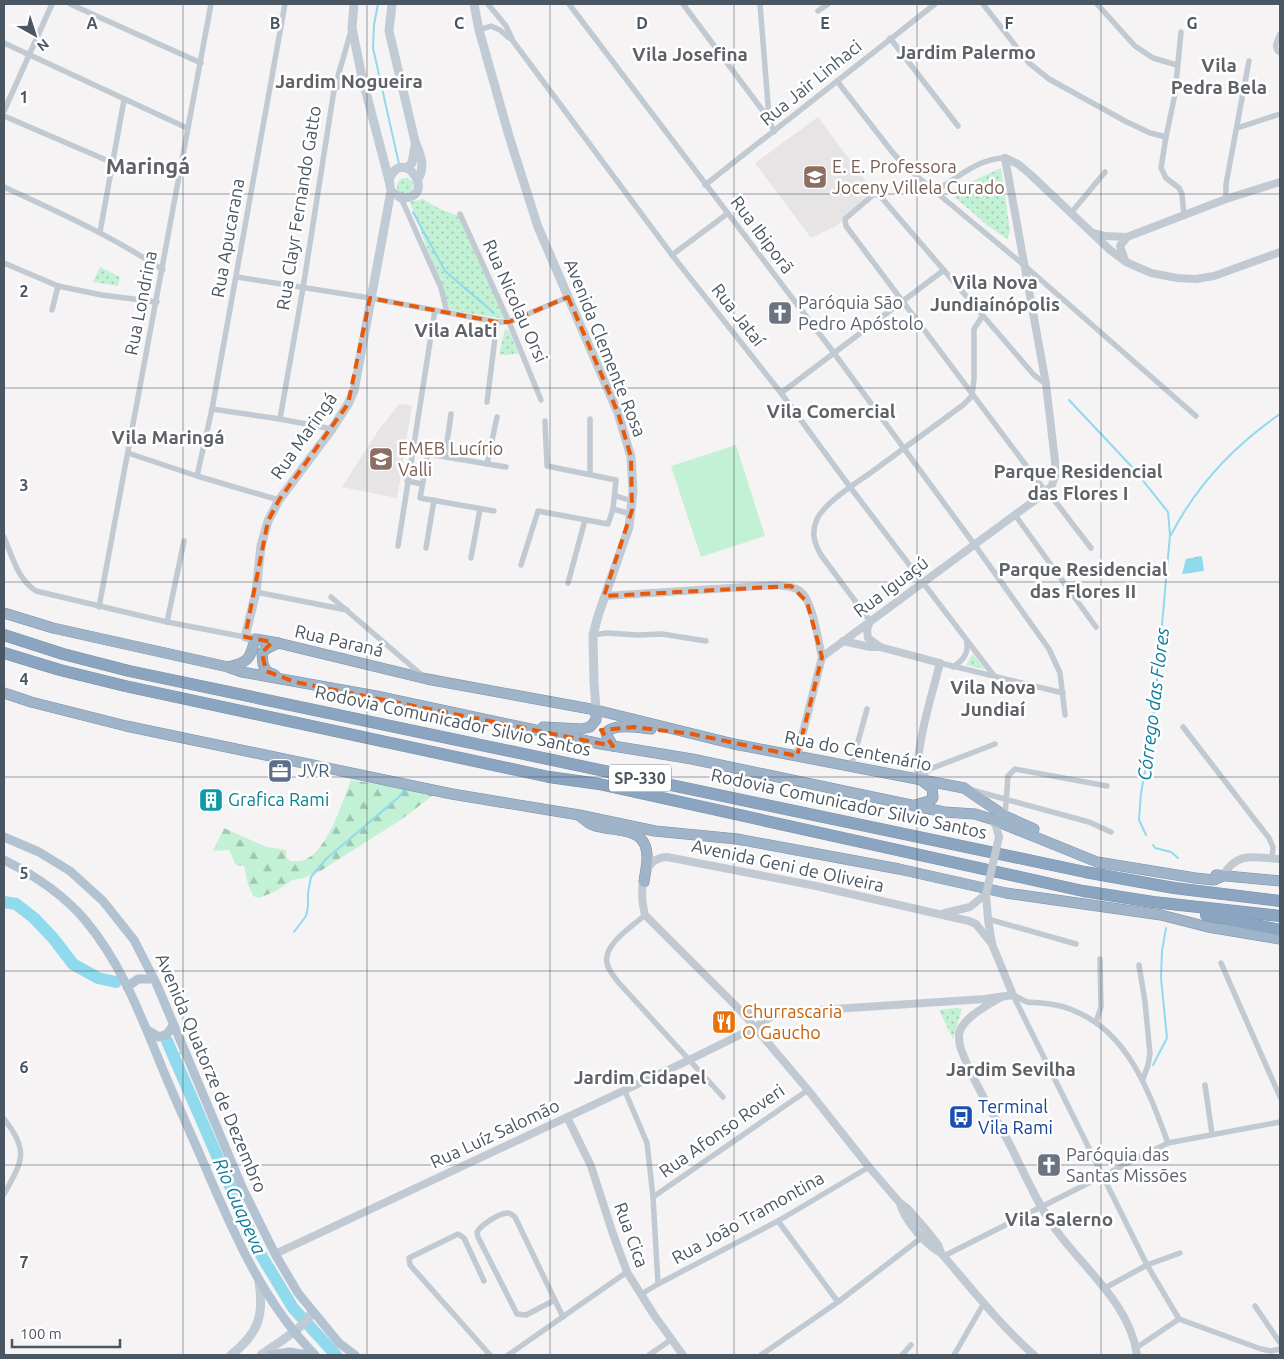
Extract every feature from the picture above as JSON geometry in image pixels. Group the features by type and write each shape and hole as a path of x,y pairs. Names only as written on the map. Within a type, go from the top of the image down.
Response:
{"highway":[{"path":"4,613 53,628 228,667 242,672 376,696 613,746 692,759 944,812 976,814 991,819 1005,820"},
{"name":"Rodovia Comunicador Silvio Santos","path":"4,635 63,654 129,671 1085,872 1174,888 1280,901"},
{"name":"Rua Paraná","path":"250,638 278,643 427,680 596,710"},
{"path":"250,638 251,656 255,667 296,682"},
{"path":"266,671 262,653 278,643"},
{"name":"Rodovia Comunicador Silvio Santos","path":"4,653 60,670 125,686 306,726 549,777 599,784 1055,885 1153,902 1280,916"},
{"path":"228,667 244,663 251,656"},
{"path":"4,693 73,713 145,730 452,794 579,815 655,831 738,839 899,869 1006,893 1145,913 1225,930 1280,939"},
{"path":"504,723 520,723 550,728 590,727 596,720 596,710"},
{"name":"Rua do Centenário","path":"596,710 692,734 964,788"},
{"path":"613,746 606,734 611,728 634,727 692,734"},
{"path":"914,805 933,798 932,788 919,778"},
{"path":"964,788 1005,820 1076,849 1108,859 1222,876 1280,880"},
{"path":"579,815 591,825 633,833 640,837 645,844 647,857 644,882"},
{"path":"1153,902 1280,930"}],"main road":[{"name":"Rua Clayr Fernando Gatto","path":"352,28 354,4"},
{"path":"392,4 389,31 422,165 421,174 418,179"},
{"name":"Avenida Clemente Rosa","path":"474,4 479,30 509,136 538,226 618,413 627,438 632,466 631,514 593,635 596,710"},
{"path":"352,28 362,77 391,192 401,198 414,194 418,187 418,179 414,172 407,168"},
{"path":"389,180 394,172 407,168 412,163 415,141"},
{"name":"Rua Maringá","path":"250,638 261,546 268,521 279,500 332,429 354,391 391,192"},
{"name":"Avenida Quatorze de Dezembro","path":"4,837 54,860 88,886 130,934 154,979 242,1187 275,1254 310,1314 339,1343 355,1355"},
{"path":"4,860 40,880 70,904 99,937 111,956 147,1030 219,1199 258,1280 282,1317 297,1328 315,1355"},
{"path":"127,987 138,979 154,979"},
{"path":"147,1030 159,1037 168,1034 174,1026"},
{"path":"231,1355 252,1334 259,1322 261,1310 258,1280"},
{"path":"261,1355 297,1328 310,1314"},
{"path":"270,1355 290,1352 308,1355"}],"street":[{"path":"4,111 52,4"},
{"path":"70,4 201,63"},
{"name":"Rua Londrina","path":"99,607 211,4"},
{"name":"Rua Apucarana","path":"198,476 237,277 285,4"},
{"name":"Rua Jataí","path":"488,4 506,26 513,41 672,256 781,393 994,677"},
{"name":"Rua Ibiporã","path":"569,4 705,186 834,353 1049,649 1060,673 1065,715"},
{"path":"683,4 769,119 774,132"},
{"path":"690,4 690,13"},
{"path":"760,4 769,119"},
{"path":"818,11 828,4"},
{"name":"Rua Jair Linhaci","path":"705,186 935,4"},
{"path":"983,4 1029,62 1044,75 1125,121 1150,133 1166,137"},
{"path":"1097,4 1135,46 1153,58 1177,65"},
{"path":"479,30 491,26 500,30 513,41"},
{"name":"Rua Clayr Fernando Gatto","path":"280,419 334,90 352,28"},
{"path":"1181,32 1175,94 1161,168 1166,178 1179,188 1182,194 1184,216"},
{"path":"1280,34 1275,46 1280,53"},
{"path":"890,38 958,126"},
{"path":"4,43 187,128"},
{"path":"1226,200 1226,184 1248,60"},
{"path":"334,90 341,82 347,79 362,77"},
{"path":"836,81 907,168 1025,266 1196,416"},
{"path":"100,232 124,100"},
{"path":"1236,128 1280,114"},
{"path":"4,116 113,164"},
{"path":"936,191 986,161 1005,158 1018,164 1031,175 1110,250 1126,262 1152,273 1177,278 1196,279 1228,272 1280,252"},
{"path":"1005,158 1046,384"},
{"path":"1072,213 1104,172"},
{"path":"1094,233 1105,236 1127,237 1280,182"},
{"path":"4,187 100,232 136,252 162,270"},
{"path":"1046,384 1034,375 881,197 875,194 845,219 846,226 972,396 1091,548"},
{"path":"401,198 441,288 447,312"},
{"name":"Rua Nicolau Orsi","path":"460,214 509,322 541,400"},
{"path":"672,256 727,214"},
{"path":"1126,262 1120,250 1122,242 1127,237"},
{"path":"4,262 58,286 102,295 156,302"},
{"path":"781,393 944,270"},
{"path":"237,277 370,298 497,322 509,322 568,297"},
{"path":"52,310 58,286"},
{"path":"398,546 435,310"},
{"path":"880,647 868,638 867,629 870,621 821,555 813,533 817,519 822,511 850,487 972,396 974,328 982,315"},
{"path":"488,402 497,322"},
{"name":"Rua Iguaçú","path":"822,657 1046,492 1052,485 1055,476 1055,461 1046,384"},
{"path":"212,409 332,429"},
{"path":"445,456 451,414"},
{"path":"487,464 497,418"},
{"path":"590,419 590,474"},
{"path":"521,565 538,511 608,524 614,509 616,480 547,466 545,421"},
{"path":"313,426 321,432 324,440"},
{"path":"128,453 279,500"},
{"path":"494,511 420,498 428,454 506,467"},
{"path":"410,467 424,470"},
{"path":"408,481 422,484"},
{"path":"616,496 632,501"},
{"path":"426,548 434,500"},
{"path":"471,558 480,509"},
{"path":"614,509 631,514"},
{"path":"1015,515 1096,627"},
{"path":"568,584 585,520"},
{"name":"Rua Paraná","path":"4,537 23,580 36,591 167,622 250,638"},
{"path":"167,622 184,541"},
{"path":"605,596 777,585 791,586 800,591 807,602 822,657 797,756"},
{"path":"256,592 347,611"},
{"path":"331,597 427,680"},
{"path":"593,635 608,633 662,634 706,641"},
{"path":"843,641 870,647 880,647 1063,693"},
{"path":"953,666 963,660 967,654 968,642"},
{"path":"919,778 917,764 920,746 940,663"},
{"path":"851,767 866,709"},
{"path":"1183,727 1269,838 1278,858 1241,857 1222,876"},
{"path":"919,778 930,769 995,744"},
{"path":"1107,786 1015,769 1008,776 1005,820 998,838 986,894 992,944 1013,995 1147,1265 1179,1319 1261,1349 1280,1349"},
{"name":"Rua do Centenário","path":"964,788 1089,822 1110,832"},
{"path":"991,819 996,826 998,838"},
{"name":"Avenida Geni de Oliveira","path":"644,882 647,869 652,862 658,858 667,857 816,886 940,914 976,924 992,944"},
{"path":"644,882 642,895 645,915 741,1011 808,1090 869,1167 900,1203 907,1208 932,1248 942,1254 1018,1341 1034,1355"},
{"path":"940,914 970,907 986,894"},
{"path":"645,915 612,943 606,956 607,964 619,983 723,1097"},
{"path":"988,919 1076,944"},
{"path":"1096,1022 1101,1006 1100,959"},
{"path":"1221,962 1280,1095"},
{"path":"1139,965 1150,1054 1143,1079"},
{"path":"741,1011 758,1014 1013,995 1029,1002 1060,1005 1096,1022 1124,1051 1143,1079 1168,1143"},
{"path":"1001,997 982,1008 962,1027 959,1034 960,1047 974,1078 1042,1206 1058,1232 1105,1288 1125,1318 1137,1352 1179,1319"},
{"name":"Rua Luíz Salomão","path":"275,1254 689,1060 784,1011"},
{"path":"1205,1085 1212,1134"},
{"path":"624,1089 647,1143 653,1197 658,1284"},
{"name":"Rua Afonso Roveri","path":"653,1197 808,1090"},
{"name":"Rua Cica","path":"568,1117 592,1166 627,1272 640,1295 683,1355"},
{"path":"4,1119 17,1139 21,1159 18,1169 4,1194"},
{"path":"942,1254 1168,1143 1280,1122"},
{"name":"Rua João Tramontina","path":"640,1295 778,1221 869,1167"},
{"path":"555,1300 526,1315 517,1314 478,1237 477,1232 483,1224 506,1213 515,1217 555,1300 563,1317"},
{"path":"778,1221 838,1302"},
{"path":"761,1355 838,1302 925,1234"},
{"path":"484,1281 462,1235 454,1235 409,1258 410,1265 490,1355"},
{"path":"1105,1288 1147,1265 1180,1253"},
{"path":"508,1355 627,1272"},
{"path":"954,1355 984,1303"},
{"path":"1255,1306 1280,1343"},
{"path":"648,1355 672,1339"},
{"path":"902,1355 911,1345"}],"highlighted area":[{"path":"568,297 618,413 631,457 632,510 604,596 791,586 807,602 822,657 797,756 692,734 634,727 601,730 613,746 295,682 266,671 262,653 272,642 245,637 268,521 279,500 348,404 370,298 497,322 509,322"}],"shaded area":[{"name":"E. E. Professora Joceny Villela Curado","path":"818,117 874,192 836,226 811,238 755,163"},
{"name":"EMEB Lucírio Valli","path":"399,404 412,405 397,498 342,487 378,431"}],"green space":[{"path":"1001,168 1010,231 1007,239 988,226 949,192"},
{"path":"402,178 408,178 413,183 411,192 402,194 397,189 397,183"},
{"path":"423,199 440,209 458,216 505,319 450,310 410,202"},
{"path":"100,267 120,277 118,286 93,282"},
{"path":"505,329 509,331 519,354 499,355"},
{"path":"736,445 765,536 701,557 671,466"},
{"path":"973,654 985,669 966,665"},
{"path":"351,780 435,794 399,821 322,870 303,878 292,880 276,891 259,898 253,896 244,866 236,865 229,850 213,851 224,828 266,847 286,850 286,857 290,861 301,861 310,857 326,839"},
{"path":"962,1009 953,1039 939,1010"}],"water":[{"path":"1202,556 1204,571 1182,574 1186,559"}],"waterway":[{"path":"378,4 374,25 373,48 399,164"},
{"path":"413,212 445,271 494,313"},
{"name":"Córrego das Flores","path":"1069,400 1133,468 1168,512 1170,535 1152,735 1141,793 1139,820 1146,835"},
{"path":"1171,535 1192,500 1218,468 1248,439 1280,414"},
{"path":"294,932 306,916 311,877 326,859 399,797 406,787"},
{"name":"Córrego das Flores","path":"1153,845 1155,848 1171,852 1178,858"},
{"name":"Rio Guapeva","path":"4,902 16,904 34,918 53,938 73,964 98,978 116,982"},
{"name":"Córrego das Flores","path":"1153,1065 1167,1038 1161,978 1162,951 1166,928"},
{"name":"Rio Guapeva","path":"167,1041 258,1250 293,1308 336,1355"},
{"name":"Rio Guapeva","path":"175,1059 180,1053"}],"place":[{"name":"E. E. Professora Joceny Villela Curado","path":"815,177"},
{"name":"Paróquia São Pedro Apóstolo","path":"780,313"},
{"name":"EMEB Lucírio Valli","path":"381,459"},
{"name":"JVR","path":"280,771"},
{"name":"Grafica Rami","path":"211,800"},
{"name":"Churrascaria O Gaucho","path":"724,1022"},
{"name":"Terminal Vila Rami","path":"961,1117"},
{"name":"Paróquia das Santas Missões","path":"1049,1165"}],"district":[{"name":"Jardim Palermo","path":"966,52"},
{"name":"Vila Josefina","path":"690,54"},
{"name":"Vila Pedra Bela","path":"1219,76"},
{"name":"Jardim Nogueira","path":"349,81"},
{"name":"Maringá","path":"148,166"},
{"name":"Vila Nova Jundiaínópolis","path":"995,293"},
{"name":"Vila Alati","path":"456,330"},
{"name":"Vila Comercial","path":"831,411"},
{"name":"Vila Maringá","path":"168,437"},
{"name":"Parque Residencial das Flores I","path":"1078,482"},
{"name":"Parque Residencial das Flores II","path":"1083,580"},
{"name":"Vila Nova Jundiaí","path":"993,698"},
{"name":"Jardim Sevilha","path":"1011,1069"},
{"name":"Jardim Cidapel","path":"640,1077"},
{"name":"Vila Salerno","path":"1059,1219"}]}
